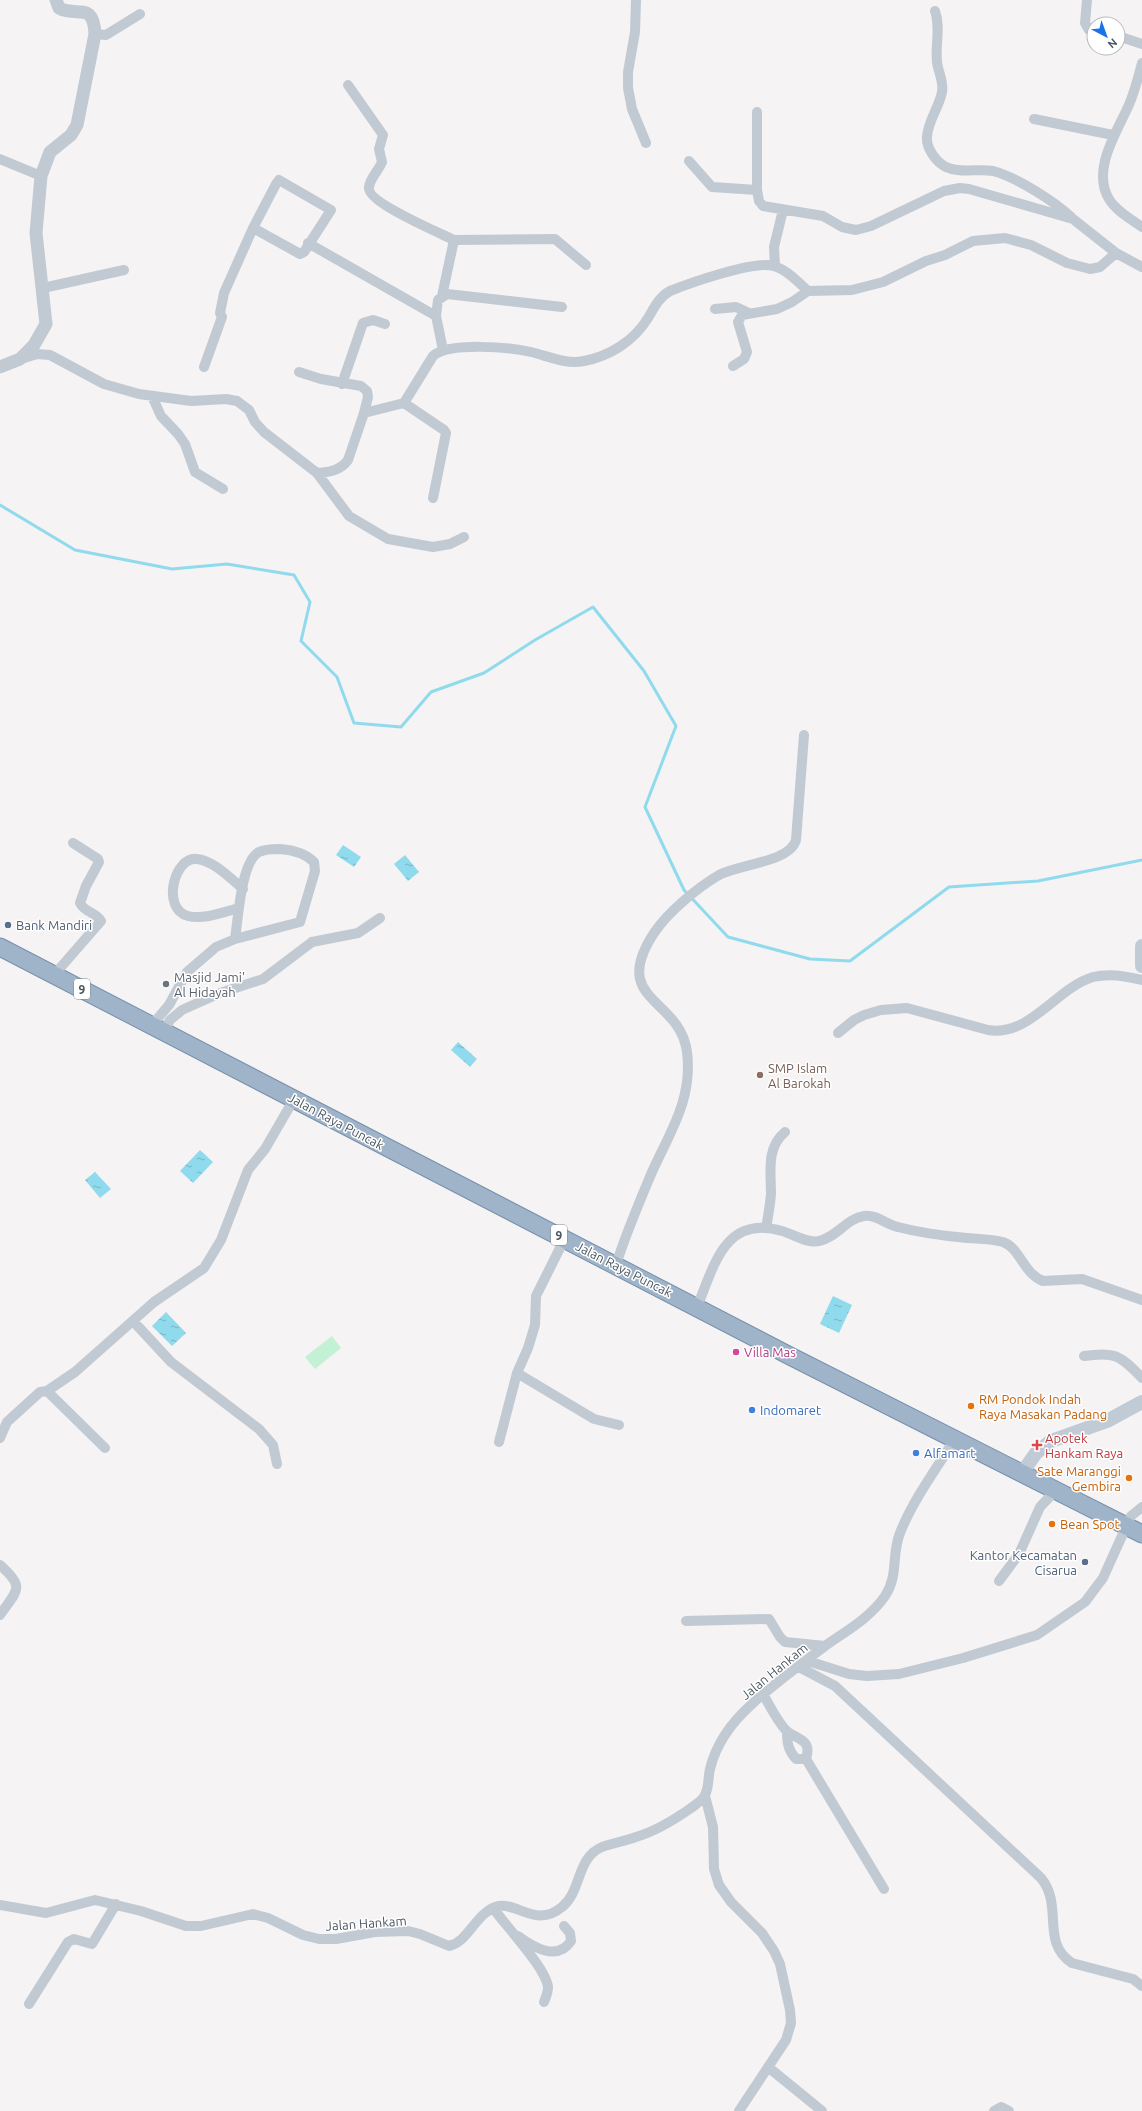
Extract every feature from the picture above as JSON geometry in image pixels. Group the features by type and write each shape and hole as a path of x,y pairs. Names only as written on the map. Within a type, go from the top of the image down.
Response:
{"highway":[{"name":"Jalan Raya Puncak","path":"0,947 697,1307 1142,1534"}],"main road":[{"path":"1142,946 1142,966"},
{"path":"1022,1473 1036,1453 1051,1441 1107,1421 1142,1402"}],"street":[{"path":"20,360 34,345 46,324 36,233 41,176 50,152 71,135 77,125 95,34 94,21 87,13 83,10 64,11 59,8 56,0"},
{"path":"636,0 636,26 628,72 628,88 632,109 646,142"},
{"path":"1086,25 1087,0"},
{"path":"935,11 939,25 937,63 942,80 942,90 930,119 927,142 930,150 947,168 959,170 993,171 1014,180 1056,204 1116,253 1142,267"},
{"path":"95,34 106,35 140,14"},
{"path":"1126,39 1142,44"},
{"path":"1142,62 1127,109 1113,135 1106,156 1104,169 1107,195 1116,207 1142,227"},
{"path":"348,85 383,135 379,149 382,162 369,186 370,191 377,200 405,216 454,240 555,239 586,265"},
{"path":"757,112 757,190 759,201 763,206 823,216 842,227 856,230 871,226 944,191 960,188 1073,219"},
{"path":"1034,119 1113,135"},
{"path":"0,159 41,176"},
{"path":"689,161 712,187 757,190"},
{"path":"204,367 222,317 220,313 224,293 254,228 277,181 282,181 331,210 308,243 304,252 300,254 254,228"},
{"path":"774,266 774,248 783,210"},
{"path":"733,366 740,362 746,355 746,346 738,322 742,315 777,309 792,302 808,291 837,291 867,287 883,282 926,261 945,255 964,244 986,239 1001,238 1025,243 1067,263 1087,269 1100,268 1116,253"},
{"path":"443,350 436,316 437,304 442,296 454,240"},
{"path":"308,243 436,316"},
{"path":"364,412 404,403 433,356 443,350 473,348 514,349 563,360 584,361 606,354 632,338 660,298 670,290 755,266 774,266 786,272 808,291"},
{"path":"43,288 124,270"},
{"path":"442,296 452,293 562,306"},
{"path":"715,309 736,307 749,313"},
{"path":"342,384 363,323 374,320 385,324"},
{"path":"0,366 37,354 50,355 112,387 152,396 200,402 226,399 237,401 249,410 255,422 264,432 317,473 349,516 388,539 433,547 450,544 464,537"},
{"path":"299,372 342,384 365,388 368,397 364,412 344,465 330,472 317,473"},
{"path":"152,396 161,416 185,444 195,472 223,489"},
{"path":"404,403 444,430 446,433 433,498"},
{"path":"616,1265 636,1210 678,1120 688,1077 687,1051 680,1031 667,1014 647,994 639,978 639,966 644,951 661,924 677,907 694,894 728,871 776,858 792,849 796,840 804,735"},
{"path":"54,975 101,921 99,917 80,904 86,886 99,862 98,859 73,843"},
{"path":"158,1028 179,985 191,967 216,947 235,939 300,922 315,871 315,864 306,856 296,851 281,849 263,850 255,855 250,862 243,888 235,939"},
{"path":"239,908 206,916 187,916 180,913 177,909 172,898 172,890 183,865 188,860 196,859 215,867 243,888"},
{"path":"158,1028 182,1010 225,991 263,980 312,942 358,933 380,918"},
{"path":"838,1033 854,1020 864,1015 886,1009 907,1008 988,1030 1000,1031 1012,1028 1030,1019 1076,985 1092,978 1117,975 1142,980"},
{"path":"1,1431 7,1422 40,1392 47,1391 75,1372 154,1302 198,1272 210,1260 221,1240 248,1170 265,1149 294,1099"},
{"path":"766,1228 769,1211 772,1154 776,1142 785,1132"},
{"path":"697,1307 725,1245 739,1233 766,1228 781,1230 810,1241 819,1241 826,1239 858,1218 867,1215 899,1228 946,1236 1004,1242 1012,1246 1027,1269 1042,1281 1082,1279 1142,1300"},
{"path":"499,1442 517,1373 528,1348 535,1325 536,1296 565,1238"},
{"path":"133,1321 168,1360 259,1428 273,1445 278,1464"},
{"path":"1084,1356 1103,1354 1121,1358 1142,1378"},
{"path":"517,1373 594,1419 619,1425"},
{"path":"47,1391 106,1448"},
{"name":"Jalan Hankam","path":"705,1796 710,1769 716,1750 737,1719 762,1694 865,1617 888,1592 895,1570 896,1548 899,1534 910,1512 955,1439"},
{"path":"999,1581 1018,1554 1040,1508 1056,1490"},
{"path":"808,1660 849,1674 867,1676 899,1674 948,1662 1038,1635 1084,1602 1103,1578 1132,1516 1142,1507"},
{"path":"0,1565 15,1580 17,1586 13,1596 0,1615"},
{"path":"686,1621 770,1619 780,1637 785,1642 825,1646"},
{"path":"799,1667 835,1686 1041,1878 1052,1896 1055,1944 1066,1959 1072,1963 1132,1979 1142,1986"},
{"path":"762,1694 787,1731 802,1739 808,1748 806,1759 884,1889"},
{"path":"787,1731 787,1745 793,1755 801,1760 806,1759"},
{"path":"544,2002 548,1986 542,1973 493,1908 506,1906 533,1915 548,1914 558,1910 569,1900 581,1870 594,1852 603,1847 637,1837 659,1828 683,1814 705,1796 712,1827 714,1869 719,1885 730,1902 755,1925 768,1941 780,1964 790,2010 790,2027 786,2040 739,2111"},
{"name":"Jalan Hankam","path":"0,1905 46,1913 58,1912 89,1900 116,1904 186,1926 200,1926 253,1914 268,1918 303,1935 319,1939 344,1938 375,1932 408,1931 420,1934 449,1946 458,1942 475,1922 493,1908"},
{"path":"29,2004 68,1942 74,1940 92,1944 116,1904"},
{"path":"510,1931 536,1948 555,1952 564,1950 570,1941 570,1933 564,1926"},
{"path":"768,2067 822,2111"},
{"path":"994,2111 1001,2107 1009,2111"}],"green space":[{"path":"332,1336 341,1348 315,1369 305,1357"}],"water":[{"path":"343,845 361,857 354,867 336,855"},
{"path":"405,855 419,872 408,881 394,864"},
{"path":"458,1042 477,1059 470,1067 451,1050"},
{"path":"200,1150 213,1162 193,1183 180,1171"},
{"path":"95,1172 111,1189 100,1198 85,1180"},
{"path":"833,1296 852,1305 839,1333 820,1324"},
{"path":"166,1312 186,1333 172,1346 152,1326"}],"waterway":[{"path":"0,505 75,550 172,569 227,564 294,575 310,602 301,641 337,677 354,723 401,727 431,692 484,673 535,640 593,607 644,671 676,726 645,807 684,890 728,937 810,959 850,961 949,887 1038,881 1142,860"}],"place":[{"name":"Bank Mandiri","path":"8,925"},
{"name":"Masjid Jami' Al Hidayah","path":"166,984"},
{"name":"SMP Islam Al Barokah","path":"760,1075"},
{"name":"Villa Mas","path":"736,1352"},
{"name":"RM Pondok Indah Raya Masakan Padang","path":"971,1406"},
{"name":"Indomaret","path":"752,1410"},
{"name":"Apotek Hankam Raya","path":"1037,1445"},
{"name":"Alfamart","path":"916,1453"},
{"name":"Sate Maranggi Gembira","path":"1129,1478"},
{"name":"Bean Spot","path":"1052,1524"},
{"name":"Kantor Kecamatan Cisarua","path":"1085,1562"}]}
